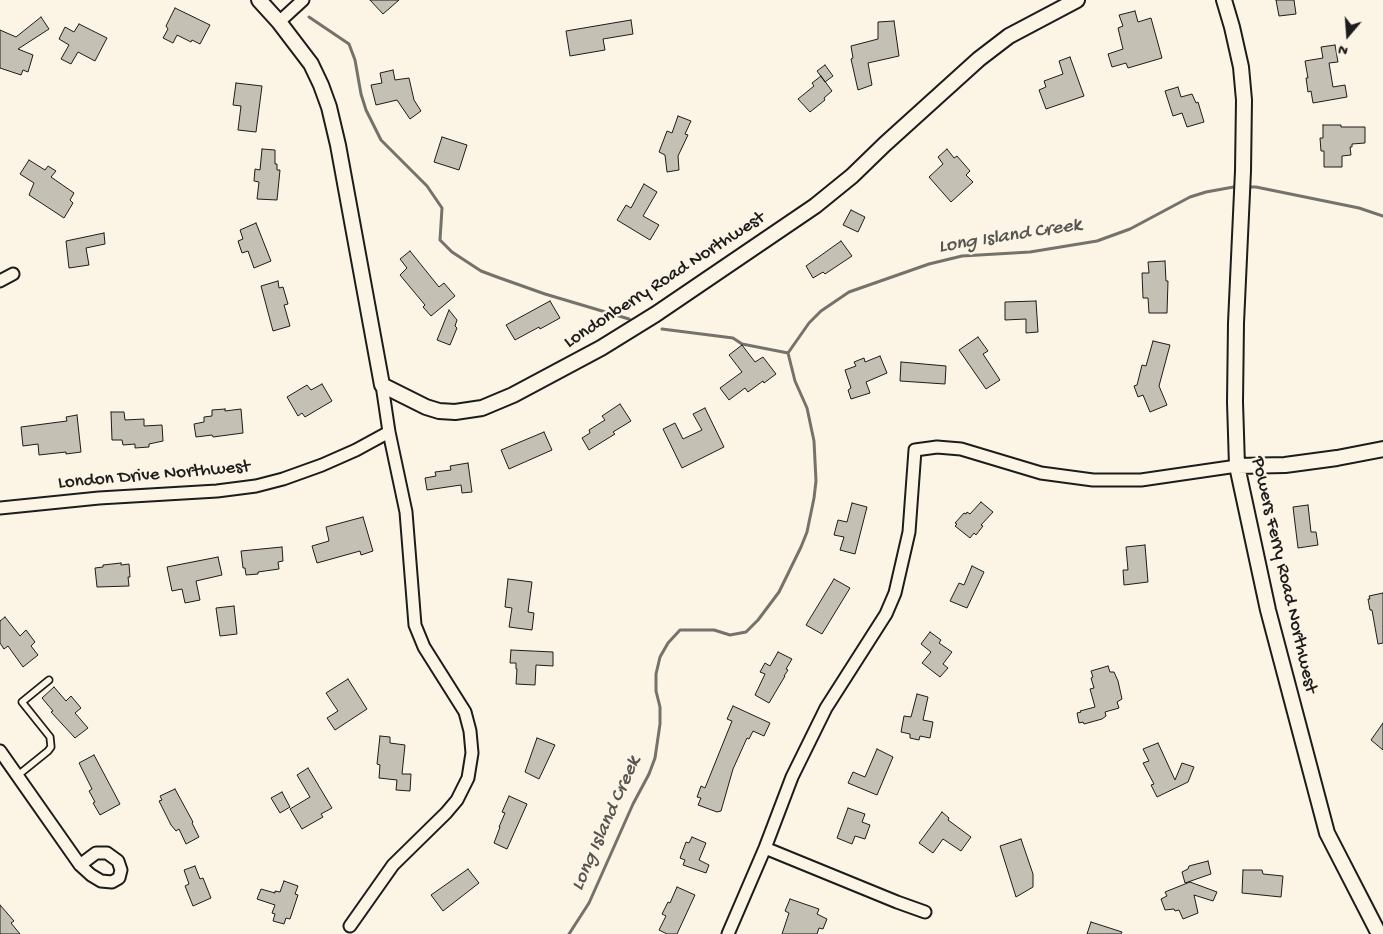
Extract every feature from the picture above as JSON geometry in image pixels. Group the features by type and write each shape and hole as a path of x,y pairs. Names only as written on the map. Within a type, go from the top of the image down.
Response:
{"street":[{"path":"259,0 279,22 311,64 329,107 406,512 415,625 424,647 465,712 470,731 472,753 468,778 456,800 446,813 393,865 350,926"},
{"path":"279,22 303,0"},
{"name":"Londonberry Road Northwest","path":"382,385 426,407 439,411 455,412 482,408 506,398 566,367 656,314 815,206 852,176 979,59 1009,36 1077,0"},
{"name":"Powers Ferry Road Northwest","path":"1224,0 1241,67 1244,100 1243,171 1236,323 1235,402 1237,466 1268,610 1327,833 1379,934"},
{"path":"0,281 13,274"},
{"name":"London Drive Northwest","path":"0,508 90,499 217,491 256,486 283,479 322,465 390,432"},
{"path":"728,934 765,848 792,777 826,708 886,614 895,592 909,532 915,450 936,448 961,449 1041,473 1093,480 1140,480 1237,466 1285,465 1383,449"},
{"path":"0,751 80,865"},
{"path":"765,848 925,912"}],"lane":[{"path":"17,776 51,747 50,737 22,702 49,680"}],"building":[{"path":"370,0 399,0 383,14"},
{"path":"1276,0 1294,0 1296,14 1279,16"},
{"path":"175,8 210,25 200,44 177,35 173,43 163,38 168,29 166,26"},
{"path":"1135,11 1138,22 1151,18 1162,58 1128,68 1126,63 1112,67 1108,54 1123,49 1118,28 1123,26 1119,15"},
{"path":"41,17 49,29 18,49 33,55 28,72 23,70 21,75 0,68 0,30 16,37"},
{"path":"631,20 633,34 603,39 605,50 570,56 566,31"},
{"path":"894,21 899,56 868,63 872,85 858,90 851,59 853,58 851,46 878,39 878,22"},
{"path":"79,24 107,38 95,61 78,52 71,64 61,59 69,45 59,39 65,27 74,32"},
{"path":"1335,45 1338,62 1329,63 1333,87 1345,85 1347,97 1313,103 1311,91 1308,92 1305,61 1323,58 1321,47"},
{"path":"1070,57 1084,96 1046,109 1039,90 1046,87 1044,81 1063,74 1059,61"},
{"path":"825,65 833,76 825,82 817,71"},
{"path":"393,70 395,80 409,78 414,100 421,111 410,119 397,100 376,105 371,85 382,83 380,73"},
{"path":"821,76 832,91 824,98 825,100 810,112 798,99 814,86 812,83"},
{"path":"236,83 262,86 256,132 238,130 241,106 233,105"},
{"path":"1178,87 1181,97 1192,94 1196,103 1198,102 1204,122 1187,127 1182,113 1173,116 1165,91"},
{"path":"678,116 691,121 685,134 688,135 678,156 679,170 667,172 665,155 659,152 667,131 672,133"},
{"path":"1323,125 1365,127 1365,143 1352,144 1352,147 1350,147 1351,155 1342,156 1342,167 1324,167 1324,151 1321,151 1320,138 1323,138"},
{"path":"442,137 467,145 459,170 434,162"},
{"path":"262,149 275,150 275,164 277,164 277,170 280,170 277,200 257,199 259,182 254,181 255,169 260,170"},
{"path":"947,149 954,158 957,156 970,171 966,175 973,182 951,202 929,177 943,164 938,157"},
{"path":"29,160 45,170 48,166 56,171 51,177 74,193 70,200 73,203 64,218 29,195 34,183 20,174"},
{"path":"644,184 657,192 643,216 659,225 650,240 617,220 626,205 631,208"},
{"path":"851,210 865,217 858,232 843,225"},
{"path":"256,223 271,261 254,268 248,251 242,253 238,241 243,239 240,230"},
{"path":"104,233 105,244 86,248 89,265 69,268 66,241"},
{"path":"841,241 852,256 825,274 823,272 813,278 806,266"},
{"path":"410,251 439,287 444,283 455,296 431,316 423,307 425,305 400,275 407,268 400,259"},
{"path":"1165,261 1166,281 1168,281 1167,313 1149,313 1148,298 1143,298 1142,273 1149,273 1148,262"},
{"path":"278,281 279,288 283,287 288,304 284,305 290,326 273,331 261,286"},
{"path":"550,301 560,318 515,340 506,325"},
{"path":"1036,301 1038,332 1026,333 1026,319 1005,320 1005,302"},
{"path":"449,310 457,320 455,326 457,328 450,345 437,340"},
{"path":"978,337 988,351 983,354 1000,380 986,389 959,350"},
{"path":"1153,341 1170,345 1159,386 1167,405 1150,412 1143,395 1138,397 1134,386 1137,385 1142,365 1146,366"},
{"path":"742,345 755,362 763,357 776,374 748,392 745,388 729,400 720,388 742,372 729,355"},
{"path":"880,356 887,373 866,382 870,393 851,399 848,390 851,388 845,370 856,366 854,362 864,358 865,362"},
{"path":"901,362 946,366 945,384 900,381"},
{"path":"322,384 332,401 305,417 302,413 298,416 287,397 307,385 311,390"},
{"path":"620,404 631,421 613,432 615,434 589,450 582,438 590,433 589,430 605,420 602,416"},
{"path":"705,408 724,447 682,468 663,429 675,423 683,439 702,430 693,414"},
{"path":"225,409 225,411 241,409 243,433 196,437 194,424 204,422 204,417 212,416 212,410"},
{"path":"111,412 124,412 125,420 144,419 144,426 162,425 163,441 149,444 149,447 135,448 135,444 123,445 122,440 112,440"},
{"path":"77,415 81,452 39,455 38,444 23,446 21,427 67,421 66,417"},
{"path":"544,432 552,450 509,469 501,450"},
{"path":"468,463 472,492 462,493 461,485 427,490 425,478 436,476 435,472 451,470 450,466"},
{"path":"981,502 993,512 981,525 983,526 976,535 974,533 970,538 955,526 957,524 955,523 964,513 970,514"},
{"path":"852,503 867,507 855,554 840,550 844,537 834,535 838,520 847,522"},
{"path":"1308,505 1311,532 1316,532 1318,545 1298,548 1293,507"},
{"path":"363,517 373,551 361,555 360,551 317,563 312,546 329,541 326,527"},
{"path":"1145,545 1148,582 1124,585 1123,570 1128,570 1126,547"},
{"path":"282,547 283,561 278,562 279,569 246,575 245,568 243,568 241,551"},
{"path":"218,557 222,575 196,581 200,600 185,603 182,589 172,591 167,567"},
{"path":"121,563 121,565 129,564 129,586 97,587 95,568"},
{"path":"972,566 984,572 967,608 950,601 959,583 964,585"},
{"path":"508,579 532,582 528,612 534,613 532,630 509,627 512,608 505,607"},
{"path":"834,579 850,588 822,634 806,625"},
{"path":"1383,593 1383,643 1378,644 1372,610 1370,610 1368,599 1370,599 1369,596"},
{"path":"234,606 237,634 220,636 216,608"},
{"path":"5,617 20,636 26,630 35,642 31,646 38,655 23,667 8,646 4,649 0,643 0,621"},
{"path":"930,632 941,640 939,643 952,652 943,664 948,668 940,677 922,663 931,652 921,644"},
{"path":"511,650 553,652 553,666 536,665 535,685 516,684 517,669 516,663 510,663"},
{"path":"778,652 792,659 786,669 788,670 785,676 769,703 755,695 765,674 760,672 765,663 770,666"},
{"path":"1108,666 1110,672 1114,672 1118,681 1122,699 1117,702 1119,708 1105,712 1106,716 1102,719 1084,724 1083,722 1079,723 1077,713 1095,707 1090,689 1094,688 1091,671"},
{"path":"348,679 367,709 335,730 327,718 338,711 326,693"},
{"path":"54,687 66,701 71,696 81,708 75,713 88,728 75,738 51,712 53,711 42,698"},
{"path":"917,694 928,697 923,720 933,722 930,738 920,736 919,740 910,738 910,734 901,732 904,716 911,717"},
{"path":"733,706 770,723 764,736 753,731 749,739 747,738 733,769 721,811 717,812 698,805 701,798 697,797 701,786 705,788 732,721 727,719"},
{"path":"1383,723 1383,750 1371,740"},
{"path":"380,736 390,737 390,743 405,745 402,774 411,774 410,791 396,790 397,780 379,778 380,765 377,764"},
{"path":"537,738 555,745 539,779 525,772"},
{"path":"1158,743 1175,780 1182,763 1194,767 1188,782 1157,797 1151,785 1154,784 1143,763 1149,761 1143,749"},
{"path":"877,749 893,757 877,795 848,783 853,772 865,777"},
{"path":"94,755 120,804 100,815 89,791 92,789 79,763"},
{"path":"308,768 332,808 321,814 323,817 302,829 290,809 310,797 297,775"},
{"path":"175,789 199,837 186,844 179,829 176,831 171,825 159,801 162,800 160,796"},
{"path":"282,792 290,807 280,813 271,798"},
{"path":"509,796 527,804 507,849 494,843 505,813 502,812"},
{"path":"848,808 865,814 862,822 870,825 865,839 855,836 852,844 837,838"},
{"path":"942,812 949,818 948,820 971,837 961,851 943,839 933,853 919,843"},
{"path":"692,837 706,843 699,860 709,865 706,873 683,865 685,860 680,858 686,842 689,843"},
{"path":"1021,839 1033,874 1033,887 1016,897 1000,846"},
{"path":"1208,861 1211,874 1185,883 1182,872 1188,869 1189,866"},
{"path":"195,866 200,879 203,878 211,898 193,906 185,886 189,884 184,870"},
{"path":"468,869 479,883 443,911 431,895"},
{"path":"1243,870 1262,870 1263,874 1283,876 1281,897 1242,893"},
{"path":"284,881 298,886 295,894 298,895 290,919 286,918 284,924 273,921 275,914 272,913 275,905 257,899 261,889 275,893 275,891 280,892"},
{"path":"1190,882 1217,892 1213,901 1194,895 1198,913 1183,919 1179,910 1165,910 1161,899 1167,896 1165,892"},
{"path":"677,887 695,895 677,934 667,934 659,930 666,916 662,914 668,902 670,903"},
{"path":"790,899 819,909 817,914 827,919 823,929 819,928 817,934 782,934 789,913 785,911"},
{"path":"0,905 14,921 11,923 20,934 0,934"},
{"path":"1091,922 1122,932 1121,934 1087,934"}],"waterway":[{"path":"309,17 349,44 355,60 366,110 381,140 427,186 442,208 440,240 452,252 481,271 545,294 629,319"},
{"name":"Long Island Creek","path":"569,934 589,903 655,758 660,724 656,674 660,657 668,643 680,630 714,630 730,635 746,632 758,620 779,592 807,532 816,481 814,441 807,408 795,381 788,353 809,323 821,311 849,292 929,264 962,256 1030,252 1097,241 1130,229 1190,197 1239,186"},
{"name":"Long Island Creek","path":"1247,187 1256,187 1359,208 1383,216"},
{"path":"662,329 733,338 742,344 788,353"}]}
